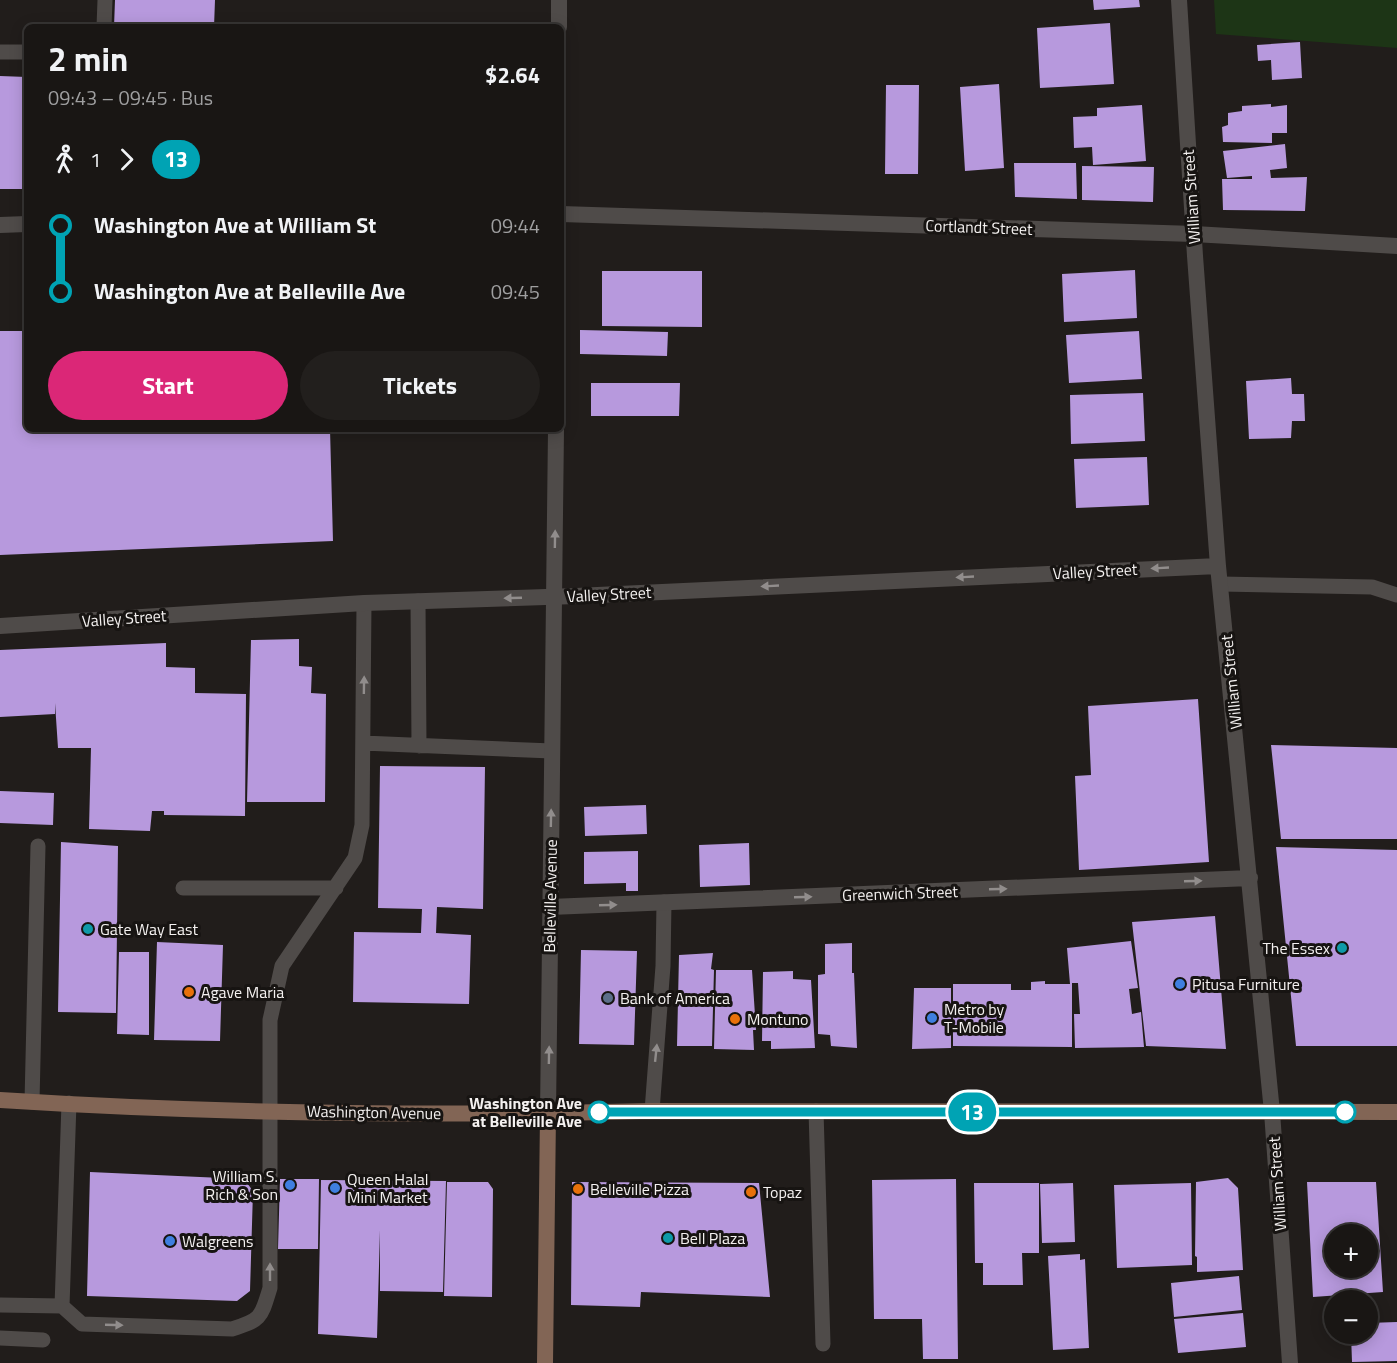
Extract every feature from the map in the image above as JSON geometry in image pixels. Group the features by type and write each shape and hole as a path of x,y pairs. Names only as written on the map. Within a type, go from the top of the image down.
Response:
{"main road":[{"name":"Washington Avenue","path":"0,1100 380,1113 1397,1112"},
{"name":"Belleville Avenue","path":"545,1363 548,1114"}],"street":[{"path":"559,0 559,24"},
{"name":"William Street","path":"1179,0 1218,566 1272,1112 1290,1363"},
{"name":"Cortlandt Street","path":"564,214 1194,234 1397,246"},
{"path":"0,225 24,224"},
{"name":"Belleville Avenue","path":"548,1114 556,432"},
{"name":"Valley Street","path":"0,626 364,603 554,597 1218,566"},
{"name":"Greenwich Street","path":"550,907 1250,878"}],"lane":[{"path":"105,0 105,24"},
{"path":"0,52 24,52"},
{"path":"1221,584 1372,587 1397,595"},
{"path":"418,601 419,746"},
{"path":"0,1305 62,1306 82,1324 232,1329 249,1324 262,1315 270,1288 270,1020 282,966 355,858 363,825 364,603"},
{"path":"363,743 552,751"},
{"path":"32,1102 38,846"},
{"path":"183,888 336,888"},
{"path":"652,1111 663,966 664,902"},
{"path":"62,1306 69,1103"},
{"path":"816,1111 823,1344"},
{"path":"0,1338 43,1340"}],"green space":[{"path":"1214,0 1397,0 1397,48 1216,34"}],"building":[{"path":"115,0 215,0 214,24 114,24"},
{"path":"1093,0 1139,0 1140,7 1094,10"},
{"path":"1110,23 1114,84 1040,88 1037,28"},
{"path":"1300,42 1302,78 1272,80 1271,60 1258,61 1257,45"},
{"path":"0,76 24,77 24,189 0,189"},
{"path":"999,84 1004,168 965,171 960,87"},
{"path":"886,85 919,85 918,174 885,174"},
{"path":"1271,104 1271,107 1287,105 1287,133 1272,133 1272,143 1223,142 1222,127 1228,125 1228,113 1242,111 1242,106"},
{"path":"1142,105 1146,161 1093,165 1092,147 1074,148 1073,117 1097,116 1097,108"},
{"path":"1285,144 1287,168 1270,170 1271,178 1307,177 1305,211 1223,210 1222,179 1252,179 1252,176 1227,178 1223,151"},
{"path":"1014,163 1076,163 1077,199 1015,197"},
{"path":"1082,166 1154,167 1153,202 1082,200"},
{"path":"1135,270 1137,318 1064,322 1062,274"},
{"path":"602,271 702,271 702,327 602,326"},
{"path":"580,330 668,332 667,356 580,354"},
{"path":"0,331 24,331 24,432 330,432 333,541 0,555"},
{"path":"1139,331 1142,379 1069,383 1066,335"},
{"path":"1291,378 1292,394 1304,394 1305,421 1292,421 1291,438 1249,439 1246,381"},
{"path":"591,383 680,383 679,416 591,416"},
{"path":"1143,393 1145,441 1071,444 1070,395"},
{"path":"1147,457 1149,505 1076,508 1074,459"},
{"path":"299,639 299,666 312,667 311,693 326,694 325,802 247,802 251,640"},
{"path":"166,643 166,667 195,668 195,693 246,694 245,816 164,815 164,811 152,811 150,831 89,829 91,748 58,748 55,703 55,714 0,717 0,650"},
{"path":"1198,699 1209,862 1079,870 1075,776 1091,775 1088,706"},
{"path":"1271,745 1397,748 1397,839 1281,839"},
{"path":"380,766 485,767 483,909 437,907 436,933 471,935 469,1004 353,1002 354,932 421,933 422,909 378,908"},
{"path":"0,791 54,793 53,825 0,823"},
{"path":"646,805 647,834 585,836 584,807"},
{"name":"Gate Way East","path":"61,842 118,846 116,1013 58,1012"},
{"path":"749,843 750,885 700,887 699,845"},
{"name":"The Essex","path":"1276,847 1397,850 1397,1046 1296,1046"},
{"path":"638,851 638,891 626,891 626,883 584,884 584,852"},
{"name":"Pitusa Furniture","path":"1215,916 1226,1049 1146,1046 1132,922"},
{"path":"1131,941 1138,988 1129,989 1132,1014 1141,1012 1144,1047 1075,1048 1074,1014 1080,1014 1078,983 1072,983 1072,1047 953,1046 953,984 1011,984 1011,990 1031,990 1031,982 1070,984 1067,948"},
{"name":"Agave Maria","path":"157,942 223,945 220,1041 154,1040"},
{"path":"852,943 857,1048 831,1046 830,1035 818,1034 818,975 825,974 825,944"},
{"name":"Bank of America","path":"581,950 637,951 634,1045 579,1044"},
{"path":"119,952 149,952 149,1035 117,1034"},
{"path":"713,953 711,969 714,970 712,1046 677,1046 679,955"},
{"name":"Montuno","path":"716,970 752,970 756,1030 753,1030 754,1050 714,1049"},
{"path":"793,971 793,979 811,980 815,1048 771,1049 771,1041 762,1041 763,972"},
{"name":"Metro by T-Mobile","path":"914,988 951,988 951,1048 912,1049"},
{"name":"Walgreens","path":"90,1172 244,1179 253,1191 250,1291 237,1301 87,1296"},
{"path":"1228,1178 1238,1188 1243,1270 1197,1272 1197,1257 1195,1256 1196,1182"},
{"path":"280,1179 319,1179 318,1249 278,1249"},
{"path":"956,1179 958,1359 923,1359 922,1319 874,1319 872,1180"},
{"path":"321,1180 446,1181 443,1292 380,1291 380,1230 377,1338 318,1334"},
{"path":"447,1182 488,1182 493,1189 492,1297 444,1296"},
{"name":"Bell Plaza","path":"572,1182 759,1183 770,1297 641,1292 640,1307 571,1305"},
{"path":"1307,1182 1376,1182 1383,1292 1378,1292 1378,1290 1324,1290 1324,1296 1313,1297"},
{"path":"974,1183 1039,1183 1039,1253 1022,1253 1023,1285 983,1285 983,1263 975,1263"},
{"path":"1073,1183 1075,1242 1042,1243 1040,1184"},
{"path":"1191,1183 1192,1265 1117,1268 1114,1185"},
{"path":"1080,1254 1080,1260 1085,1259 1089,1348 1053,1350 1048,1256"},
{"path":"1239,1276 1242,1310 1174,1317 1171,1283"},
{"path":"1243,1313 1246,1347 1178,1353 1174,1319"},
{"path":"1397,1322 1397,1361 1352,1362 1351,1344 1378,1344 1378,1323"}],"bus line":[{"name":"13","path":"599,1112 1345,1112"}],"place":[{"name":"Gate Way East","path":"88,929"},
{"name":"The Essex","path":"1342,948"},
{"name":"Pitusa Furniture","path":"1180,984"},
{"name":"Agave Maria","path":"189,992"},
{"name":"Bank of America","path":"608,998"},
{"name":"Metro by T-Mobile","path":"932,1018"},
{"name":"Montuno","path":"735,1019"},
{"name":"Washington Ave at Belleville Ave","path":"599,1112"},
{"name":"William S. Rich & Son","path":"290,1185"},
{"name":"Queen Halal Mini Market","path":"335,1188"},
{"name":"Belleville Pizza","path":"578,1189"},
{"name":"Topaz","path":"751,1192"},
{"name":"Bell Plaza","path":"668,1238"},
{"name":"Walgreens","path":"170,1241"}]}
